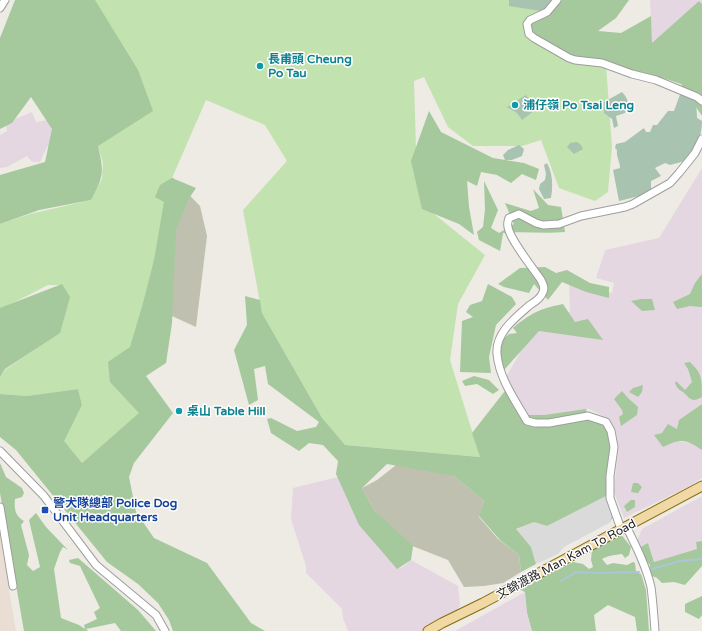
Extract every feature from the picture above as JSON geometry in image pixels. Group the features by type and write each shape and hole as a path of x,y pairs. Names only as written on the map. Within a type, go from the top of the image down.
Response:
{"main road":[{"name":"文錦渡路 Man Kam To Road","path":"428,631 702,486"}],"street":[{"path":"0,8 5,0"},
{"path":"557,0 547,12 530,20 528,24 529,34 534,38 569,58 602,63 632,74 656,80 697,97 702,101"},
{"path":"655,631 650,586 639,553 623,528 610,498 610,476 614,447 611,431 606,422 588,416 548,423 535,423 527,421 502,376 497,355 499,340 510,323 539,298 544,287 542,280 514,240 508,229 507,223 509,218 520,214 536,223 543,225 559,224 581,216 633,204 670,182 695,153 702,139"},
{"path":"0,451 44,496 96,565 156,615 165,631"},
{"path":"0,507 13,586"}],"shaded area":[{"path":"650,0 702,0 702,4 699,1 652,44"},
{"path":"32,112 36,122 53,119 59,143 47,147 40,162 32,162 27,156 7,167 0,168 0,135 7,131 6,126 12,123 15,119"},
{"path":"702,168 702,404 679,420 676,441 692,443 702,450 702,478 688,487 624,518 614,492 618,450 609,419 589,409 544,415 527,415 506,377 540,318 561,320 570,311 569,282 612,293 614,283 596,278 605,250 659,238"},
{"path":"167,172 200,206 207,236 196,327 69,269"},
{"path":"400,462 454,476 484,501 479,517 498,539 519,555 521,572 503,583 464,587 448,560 410,545 374,510 362,488 377,480"},
{"path":"338,477 365,527 401,568 411,560 458,586 460,604 457,612 422,631 348,631 343,618 342,609 306,573 306,566 291,519 293,488"},
{"path":"606,496 613,514 609,523 564,547 558,554 536,564 531,547 515,530 534,522 547,526"},
{"path":"702,496 702,541 696,543 698,549 654,562 649,545 641,547 637,541 642,529"},
{"path":"0,535 9,590 16,631 0,631"},
{"path":"525,592 527,615 532,631 455,631"}],"green space":[{"path":"15,0 95,0 138,70 153,111 98,146 102,174 91,200 39,210 0,224 0,175 45,162 52,129 31,97 12,123 0,129 0,38"},
{"path":"92,0 555,0 530,20 527,29 560,53 606,65 612,147 608,192 595,201 559,188 541,140 522,146 473,146 448,127 424,77 414,81 416,150 429,210 485,255 458,304 450,360 480,457 345,445 323,420 262,313 243,210 287,161 265,125 206,100 172,178 163,184 164,202 140,413 82,463 63,441 82,405 78,389 27,396 0,394 0,377 5,370 41,345 62,285 48,285 3,308 0,308 0,224 30,214 91,200 102,179 103,163 98,146"},
{"path":"509,0 556,0 547,12 509,6"},
{"path":"550,0 629,0 616,18 598,31 621,33 651,16 652,43 699,1 702,4 702,116 681,84 663,78 632,74 575,60 527,29 539,16"},
{"path":"622,92 628,102 627,107 625,113 616,116 618,126 614,128 612,119 604,113 604,102"},
{"path":"681,92 696,99 697,118 702,121 701,133 695,146 685,161 670,165 665,163 655,168 661,176 651,181 651,191 619,201 613,170 620,168 617,150 615,148 616,144 625,142 644,128 646,132 650,132 653,125 657,125 668,111 674,111"},
{"path":"526,95 535,110 522,120 517,113 507,107"},
{"path":"429,111 441,132 493,158 524,163 539,169 536,180 522,174 511,183 497,175 481,172 477,186 467,181 469,207 474,235 459,224 422,209 411,161"},
{"path":"577,142 583,149 574,154 567,147 570,143"},
{"path":"519,145 524,149 522,156 512,160 505,160 503,155 508,150"},
{"path":"547,163 552,180 552,189 551,198 544,199 539,189 540,184 545,180 546,174 544,165"},
{"path":"172,178 196,188 188,200 176,230 172,323 166,363 146,376 173,413 134,463 129,477 136,512 154,538 207,563 251,623 265,631 173,631 169,620 158,603 138,584 107,562 16,450 0,437 0,394 27,396 78,389 82,405 64,441 82,463 139,413 110,382 108,362 130,347 154,260 164,202 155,197 160,185"},
{"path":"484,181 498,210 491,228 499,233 514,224 505,203 531,211 539,208 533,189 548,205 561,207 565,232 503,233 500,251 479,240 477,232 483,227 485,209"},
{"path":"545,267 556,273 567,270 590,283 609,287 609,298 586,292 562,282 548,300 534,284 529,293 504,287 498,284 520,268"},
{"path":"702,274 702,307 690,306 677,309 673,302 690,294 695,283"},
{"path":"62,284 70,297 60,333 5,369 0,377 0,308"},
{"path":"488,284 512,297 516,304 496,325 489,357 491,373 460,372 462,321 473,317 466,312 470,305 482,301"},
{"path":"245,296 260,300 262,313 322,418 345,445 480,457 472,433 508,387 527,415 544,415 586,409 588,416 607,425 614,445 609,498 615,514 609,523 613,514 606,496 547,526 534,522 516,529 531,547 536,564 521,572 519,555 500,540 479,516 484,501 454,476 387,464 362,488 374,510 413,546 411,560 397,569 359,525 336,474 338,461 323,445 309,443 299,451 271,433 267,419 271,418 297,431 316,427 319,422 268,384 265,366 254,369 258,400 249,405 234,350 247,325"},
{"path":"652,299 655,310 642,311 631,301"},
{"path":"563,304 575,322 588,319 603,340 539,331 504,370 493,348 509,334 517,333 513,328 530,315 541,310"},
{"path":"690,362 699,373 701,381 702,397 696,400 691,399 678,388 675,383 676,381 685,390 692,382 688,369 684,363"},
{"path":"474,376 489,380 499,390 493,394 477,384 465,386 462,381"},
{"path":"643,385 642,392 638,397 629,392 633,388"},
{"path":"622,391 638,407 637,415 621,426 619,417 623,414 622,410 614,399"},
{"path":"702,404 702,450 683,441 674,442 663,447 654,435 662,433 668,424 677,429 679,420"},
{"path":"0,463 6,477 22,488 24,493 22,497 15,499 15,506 17,514 24,521 21,525 29,555 27,565 33,571 40,567 29,520 36,513 46,527 68,550 63,547 54,569 61,618 85,629 84,625 97,619 94,612 100,608 80,566 70,563 69,560 78,558 138,610 156,631 121,631 115,623 86,629 88,631 24,631 0,493"},
{"path":"633,483 638,483 642,487 638,493 631,492"},
{"path":"631,500 635,500 635,507 627,512 624,506"},
{"path":"620,533 631,547 629,555 625,558 622,554 602,559 607,565 613,563 627,565 633,562 635,563 636,572 641,574 646,590 649,631 637,631 635,617 608,605 594,615 596,631 532,631 527,613 525,592 519,589 573,562 583,564 589,569 593,567 591,560 592,549"},
{"path":"702,541 702,566 685,585 674,582 662,583 657,578 648,574 650,565 641,555 641,547 648,543 654,562 697,549 696,542"},
{"path":"702,596 702,615 699,619 685,612 685,604"}],"waterway":[{"path":"649,570 680,561 702,559"},
{"path":"561,581 576,572 639,572"}],"place":[{"name":"長甫頭 Cheung Po Tau","path":"260,66"},
{"name":"浦仔嶺 Po Tsai Leng","path":"515,105"},
{"name":"桌山 Table Hill","path":"179,411"},
{"name":"警犬隊總部 Police Dog Unit Headquarters","path":"45,510"}]}
